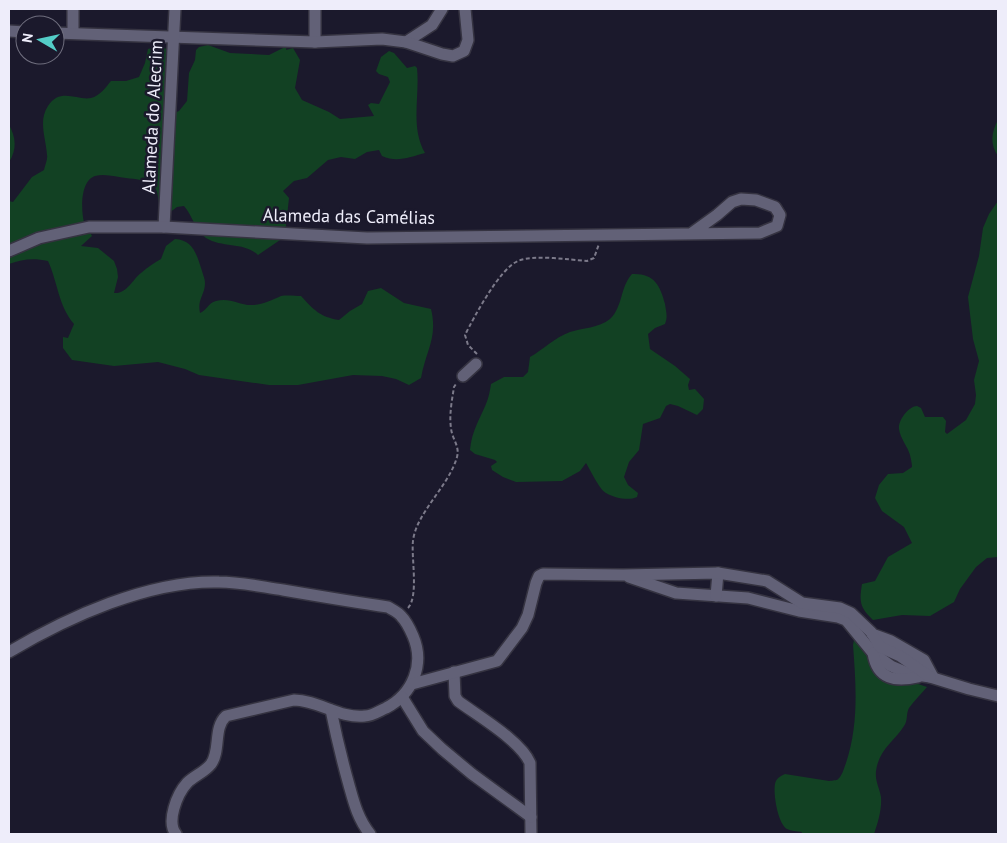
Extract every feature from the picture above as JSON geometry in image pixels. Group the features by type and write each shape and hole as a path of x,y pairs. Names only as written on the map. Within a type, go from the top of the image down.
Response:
{"street":[{"path":"73,9 73,33"},
{"name":"Alameda do Alecrim","path":"164,227 175,9"},
{"path":"315,9 315,42"},
{"path":"406,42 432,25 442,9"},
{"path":"65,33 315,42 382,39 406,42 453,56 464,51 468,40 465,9"},
{"name":"Alameda das Camélias","path":"9,251 39,238 89,226 164,227 367,238 760,233 776,226 780,215 775,206 756,200 741,199 732,202 692,233"},
{"path":"463,376 476,364"},
{"path":"412,684 497,661 522,628 528,615 536,583 543,574 718,573 767,581 802,603 840,608 851,613 872,634 880,647 900,656 929,677"},
{"path":"716,596 718,573"},
{"path":"623,575 676,593 748,598 799,611 838,617 846,620 874,653 891,666 910,674 929,677 998,696"},
{"path":"9,652 57,625 98,608 147,592 191,582 220,582 247,585 388,607 401,615 416,643 418,659 412,684 402,697 390,706 367,716 355,717 303,700 294,700 226,716 221,720 212,763 187,783 179,794 172,823 176,834"},
{"path":"454,672 455,696 458,701 516,744 526,754 530,763 531,834"},
{"path":"402,697 423,731 442,750 531,820"},
{"path":"331,710 340,751 358,814 366,831"}],"path":[{"path":"476,364 476,353 468,345 465,335 497,280 517,261 531,258 587,260 594,258 599,247 600,234"},
{"path":"401,615 411,605 412,601 412,542 415,528 450,474 457,458 457,443 451,430 451,410 454,387 463,376"}],"green space":[{"path":"162,45 166,49 172,114 179,111 187,101 189,73 195,60 196,50 199,47 208,45 230,53 269,55 287,46 286,50 293,48 300,60 295,88 302,100 340,119 374,116 368,105 371,103 379,104 390,82 388,77 376,71 381,57 389,51 394,53 407,68 415,66 417,68 416,111 418,133 425,153 404,159 393,159 382,156 379,150 367,152 355,159 341,157 328,160 307,178 294,181 283,191 289,198 286,226 280,240 258,255 247,248 219,243 206,238 199,231 184,206 177,207 169,213 160,207 156,189 150,183 111,176 95,176 90,179 84,190 82,203 84,222 92,236 81,246 98,248 114,261 118,277 114,293 119,293 126,289 141,273 161,259 166,246 175,239 187,242 194,250 198,260 205,283 200,301 200,313 211,303 221,300 255,305 281,296 301,296 318,312 339,320 362,304 368,291 381,288 404,303 431,309 433,319 432,336 421,378 409,385 396,379 382,376 353,375 298,385 269,385 199,375 158,362 114,366 72,360 63,348 63,337 68,338 74,324 61,302 48,261 28,260 9,264 9,201 13,202 32,177 44,170 47,157 43,118 53,100 63,96 91,98 100,93 111,81 126,81 139,77 148,49"},
{"path":"998,120 998,156 995,152 992,138"},
{"path":"9,125 15,144 9,162"},
{"path":"998,201 998,557 987,558 976,567 960,589 954,602 930,616 902,615 873,620 863,608 862,584 875,581 888,557 912,543 904,527 882,511 875,498 879,485 888,474 903,473 912,467 909,452 899,429 900,422 911,408 917,406 921,408 925,417 943,417 946,421 945,432 947,434 966,420 975,404 974,380 979,361 973,339 968,297 979,256 983,228 989,214"},
{"path":"632,274 640,274 651,278 661,291 665,304 667,316 665,324 655,328 648,334 650,349 690,379 689,390 695,389 704,399 703,409 697,415 670,404 666,406 660,418 643,424 639,450 629,462 624,477 628,485 638,493 637,497 634,498 613,496 603,491 586,463 580,471 562,481 516,482 492,470 491,466 497,462 495,460 475,454 470,450 474,431 487,401 491,384 504,377 523,377 528,372 530,357 554,340 564,334 596,326 610,319 617,309 625,285"},
{"path":"859,636 894,676 927,687 909,708 905,724 880,757 876,778 881,802 874,834 801,834 802,832 787,829 781,821 776,801 776,782 779,777 785,774 829,781 837,780 842,775 850,748 855,719 856,690 853,645 854,640"}]}
